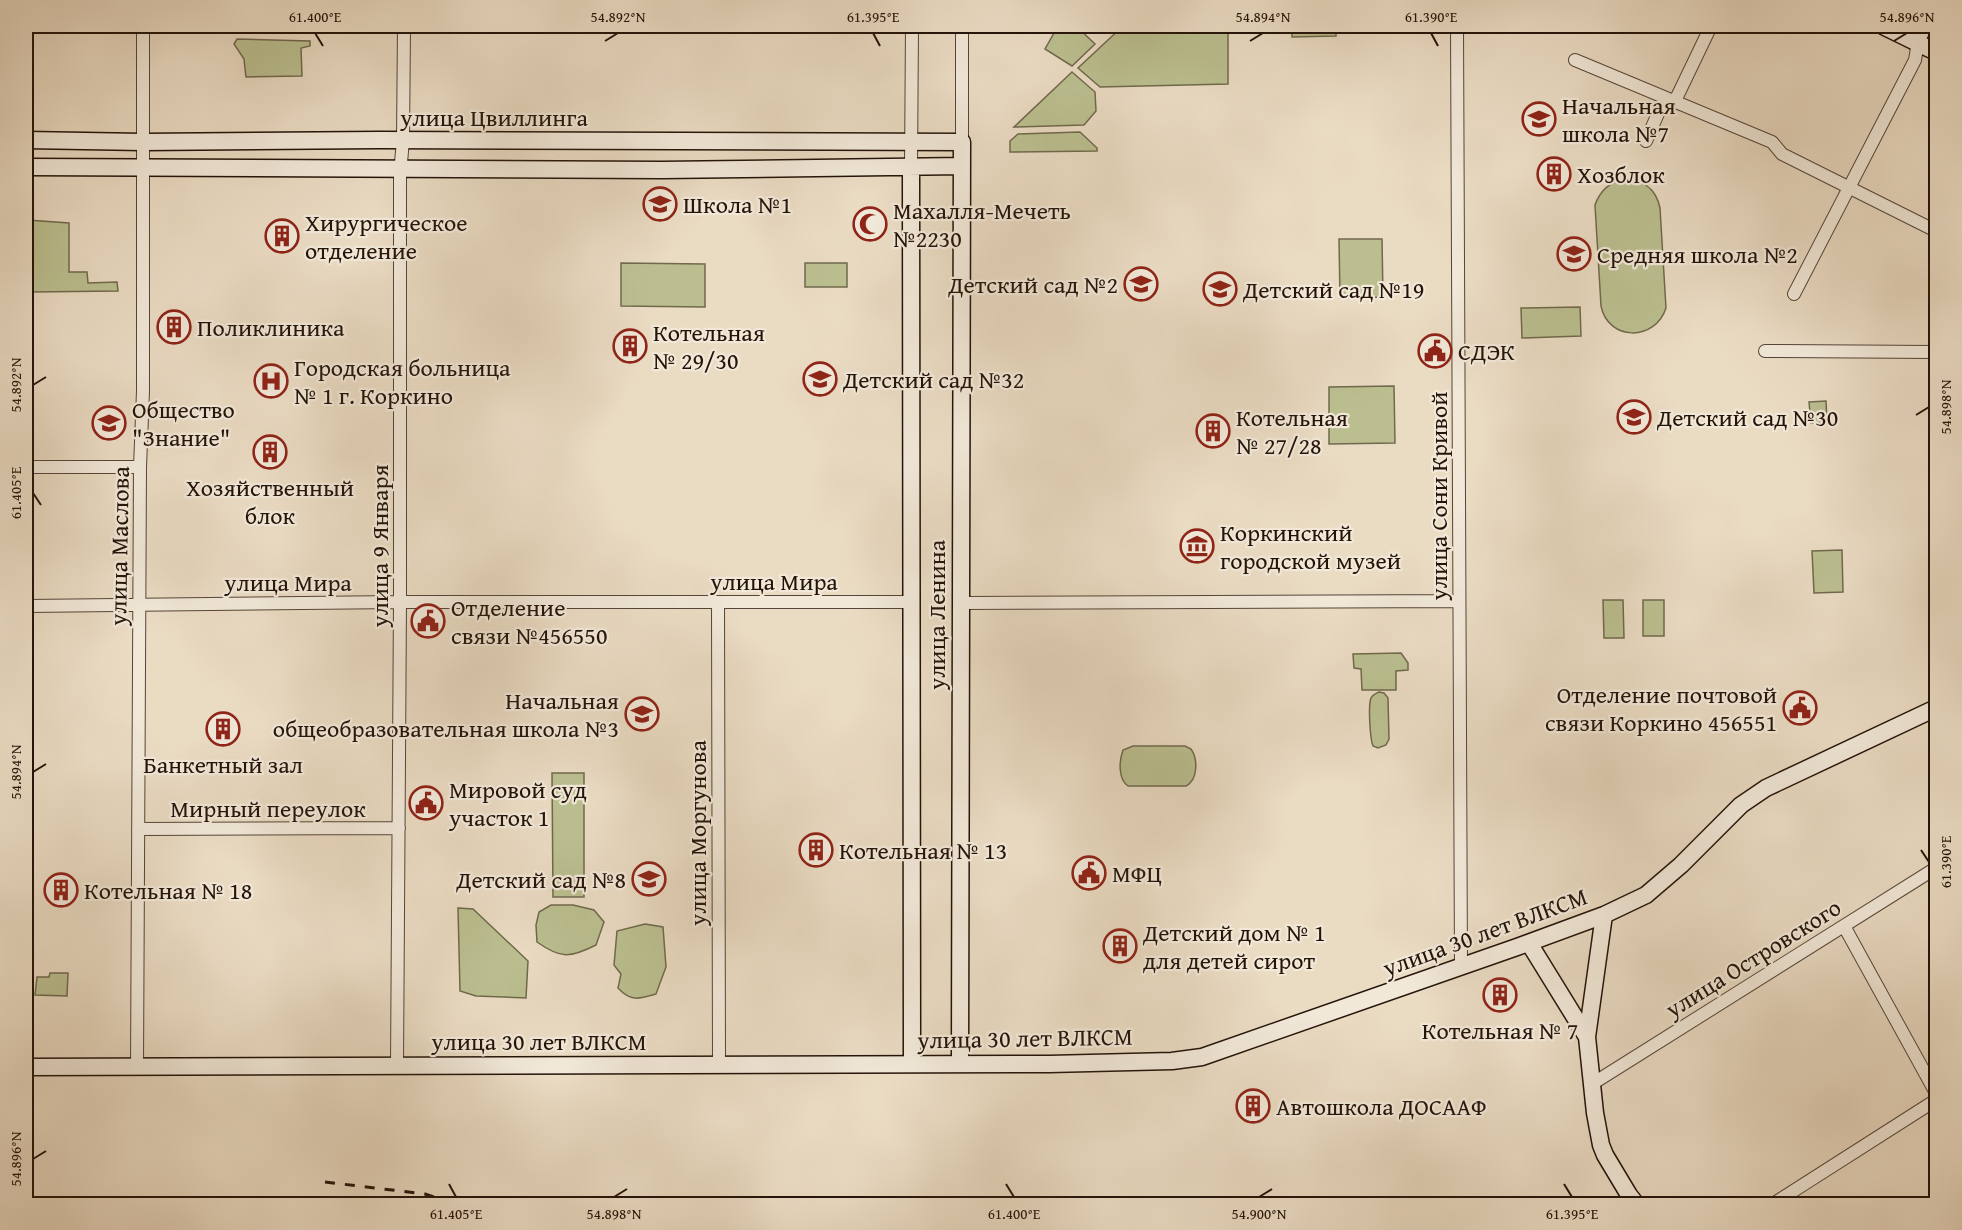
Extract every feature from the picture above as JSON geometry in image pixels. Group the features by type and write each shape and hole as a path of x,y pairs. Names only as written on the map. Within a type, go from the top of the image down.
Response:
{"street":[{"name":"улица Маслова","path":"137,1066 140,467 143,390 143,26"},
{"name":"улица 9 Января","path":"397,1066 400,169 403,140 404,26"},
{"name":"улица Ленина","path":"912,26 912,1063"},
{"name":"улица Ленина","path":"960,1063 962,26"},
{"name":"улица Сони Кривой","path":"1457,26 1461,967"},
{"path":"1646,141 1659,109 1675,101 1711,26"},
{"path":"1883,26 1936,52"},
{"path":"1794,294 1915,60 1918,42 1926,26"},
{"path":"1575,60 1772,142 1782,154 1936,231"},
{"name":"улица Цвиллинга","path":"26,140 962,142"},
{"path":"26,167 673,170 962,166"},
{"path":"1765,351 1936,352"},
{"path":"26,467 140,467"},
{"path":"960,603 1459,601"},
{"name":"улица Моргунова","path":"718,602 719,1065"},
{"name":"улица Мира","path":"26,606 139,603 911,602"},
{"name":"улица 30 лет ВЛКСМ","path":"26,1068 1049,1064 1172,1061 1202,1058 1529,943 1604,915 1646,895 1681,865 1741,805 1766,788 1936,708"},
{"name":"Мирный переулок","path":"138,829 399,828"},
{"name":"улица Островского","path":"1592,1084 1936,868"},
{"path":"1604,915 1587,1037 1595,1113 1601,1145 1611,1166 1636,1204"},
{"path":"1844,926 1936,1093"},
{"path":"1529,943 1587,1037"},
{"path":"1773,1204 1936,1100"}],"green space":[{"path":"1058,26 1076,26 1095,44 1072,66 1045,49"},
{"path":"1123,26 1228,26 1228,84 1100,87 1078,68"},
{"path":"1292,26 1336,26 1336,36 1292,37"},
{"path":"237,39 310,41 310,46 301,48 302,76 246,77 244,59 234,44"},
{"path":"1072,72 1095,92 1096,111 1084,125 1014,127"},
{"path":"1080,132 1097,148 1097,151 1010,152 1010,141 1018,134"},
{"path":"1622,180 1636,181 1647,186 1655,195 1660,208 1666,308 1652,327 1642,332 1632,333 1613,326 1605,318 1601,306 1595,205 1605,188"},
{"path":"27,220 69,223 69,272 87,272 88,283 117,282 118,291 30,292"},
{"path":"1339,239 1382,239 1383,297 1340,298"},
{"path":"621,263 705,264 705,307 621,306"},
{"path":"805,263 847,263 847,287 805,287"},
{"path":"1580,307 1581,336 1522,338 1521,308"},
{"path":"1394,386 1395,443 1329,444 1329,387"},
{"path":"1826,401 1827,422 1811,423 1809,402"},
{"path":"1842,550 1843,592 1814,593 1812,551"},
{"path":"1603,600 1623,600 1624,638 1604,638"},
{"path":"1643,600 1664,600 1664,636 1643,636"},
{"path":"1401,653 1408,663 1408,670 1396,671 1396,690 1362,690 1361,669 1354,668 1353,654"},
{"path":"1384,693 1388,698 1389,739 1386,745 1378,748 1373,746 1372,742 1370,702 1374,694"},
{"path":"1133,746 1185,746 1191,749 1196,764 1193,779 1186,786 1128,786 1122,779 1121,759 1123,750"},
{"path":"552,773 584,773 584,897 553,897"},
{"path":"551,905 573,905 594,910 604,922 596,945 566,955 559,954 537,942 536,925 539,912"},
{"path":"458,908 473,909 528,961 526,998 476,996 460,991"},
{"path":"645,924 663,927 666,967 656,994 636,998 627,996 618,988 621,974 614,965 617,931"},
{"path":"50,973 68,973 67,996 35,995 37,977 49,977"}],"railway":[{"path":"325,1182 425,1194 454,1204"}],"place":[{"name":"Начальная школа №7","path":"1539,119"},
{"name":"Хозблок","path":"1554,174"},
{"name":"Школа №1","path":"660,204"},
{"name":"Махалля-Мечеть №2230","path":"870,224"},
{"name":"Хирургическое отделение","path":"282,236"},
{"name":"Средняя школа №2","path":"1574,254"},
{"name":"Детский сад №2","path":"1141,284"},
{"name":"Детский сад №19","path":"1220,289"},
{"name":"Поликлиника","path":"174,327"},
{"name":"Котельная № 29/30","path":"630,346"},
{"name":"СДЭК","path":"1435,351"},
{"name":"Детский сад №32","path":"820,379"},
{"name":"Городская больница № 1 г. Коркино","path":"271,381"},
{"name":"Детский сад №30","path":"1634,417"},
{"name":"Общество \"Знание\"","path":"109,423"},
{"name":"Котельная № 27/28","path":"1213,431"},
{"name":"Хозяйственный блок","path":"270,452"},
{"name":"Коркинский городской музей","path":"1197,546"},
{"name":"Отделение связи №456550","path":"428,621"},
{"name":"Отделение почтовой связи Коркино 456551","path":"1800,708"},
{"name":"Начальная общеобразовательная школа №3","path":"642,714"},
{"name":"Банкетный зал","path":"223,729"},
{"name":"Мировой суд участок 1","path":"426,803"},
{"name":"Котельная № 13","path":"816,850"},
{"name":"МФЦ","path":"1089,873"},
{"name":"Детский сад №8","path":"649,879"},
{"name":"Котельная № 18","path":"61,890"},
{"name":"Детский дом № 1 для детей сирот","path":"1120,946"},
{"name":"Котельная № 7","path":"1500,995"},
{"name":"Автошкола ДОСААФ","path":"1253,1106"}]}
